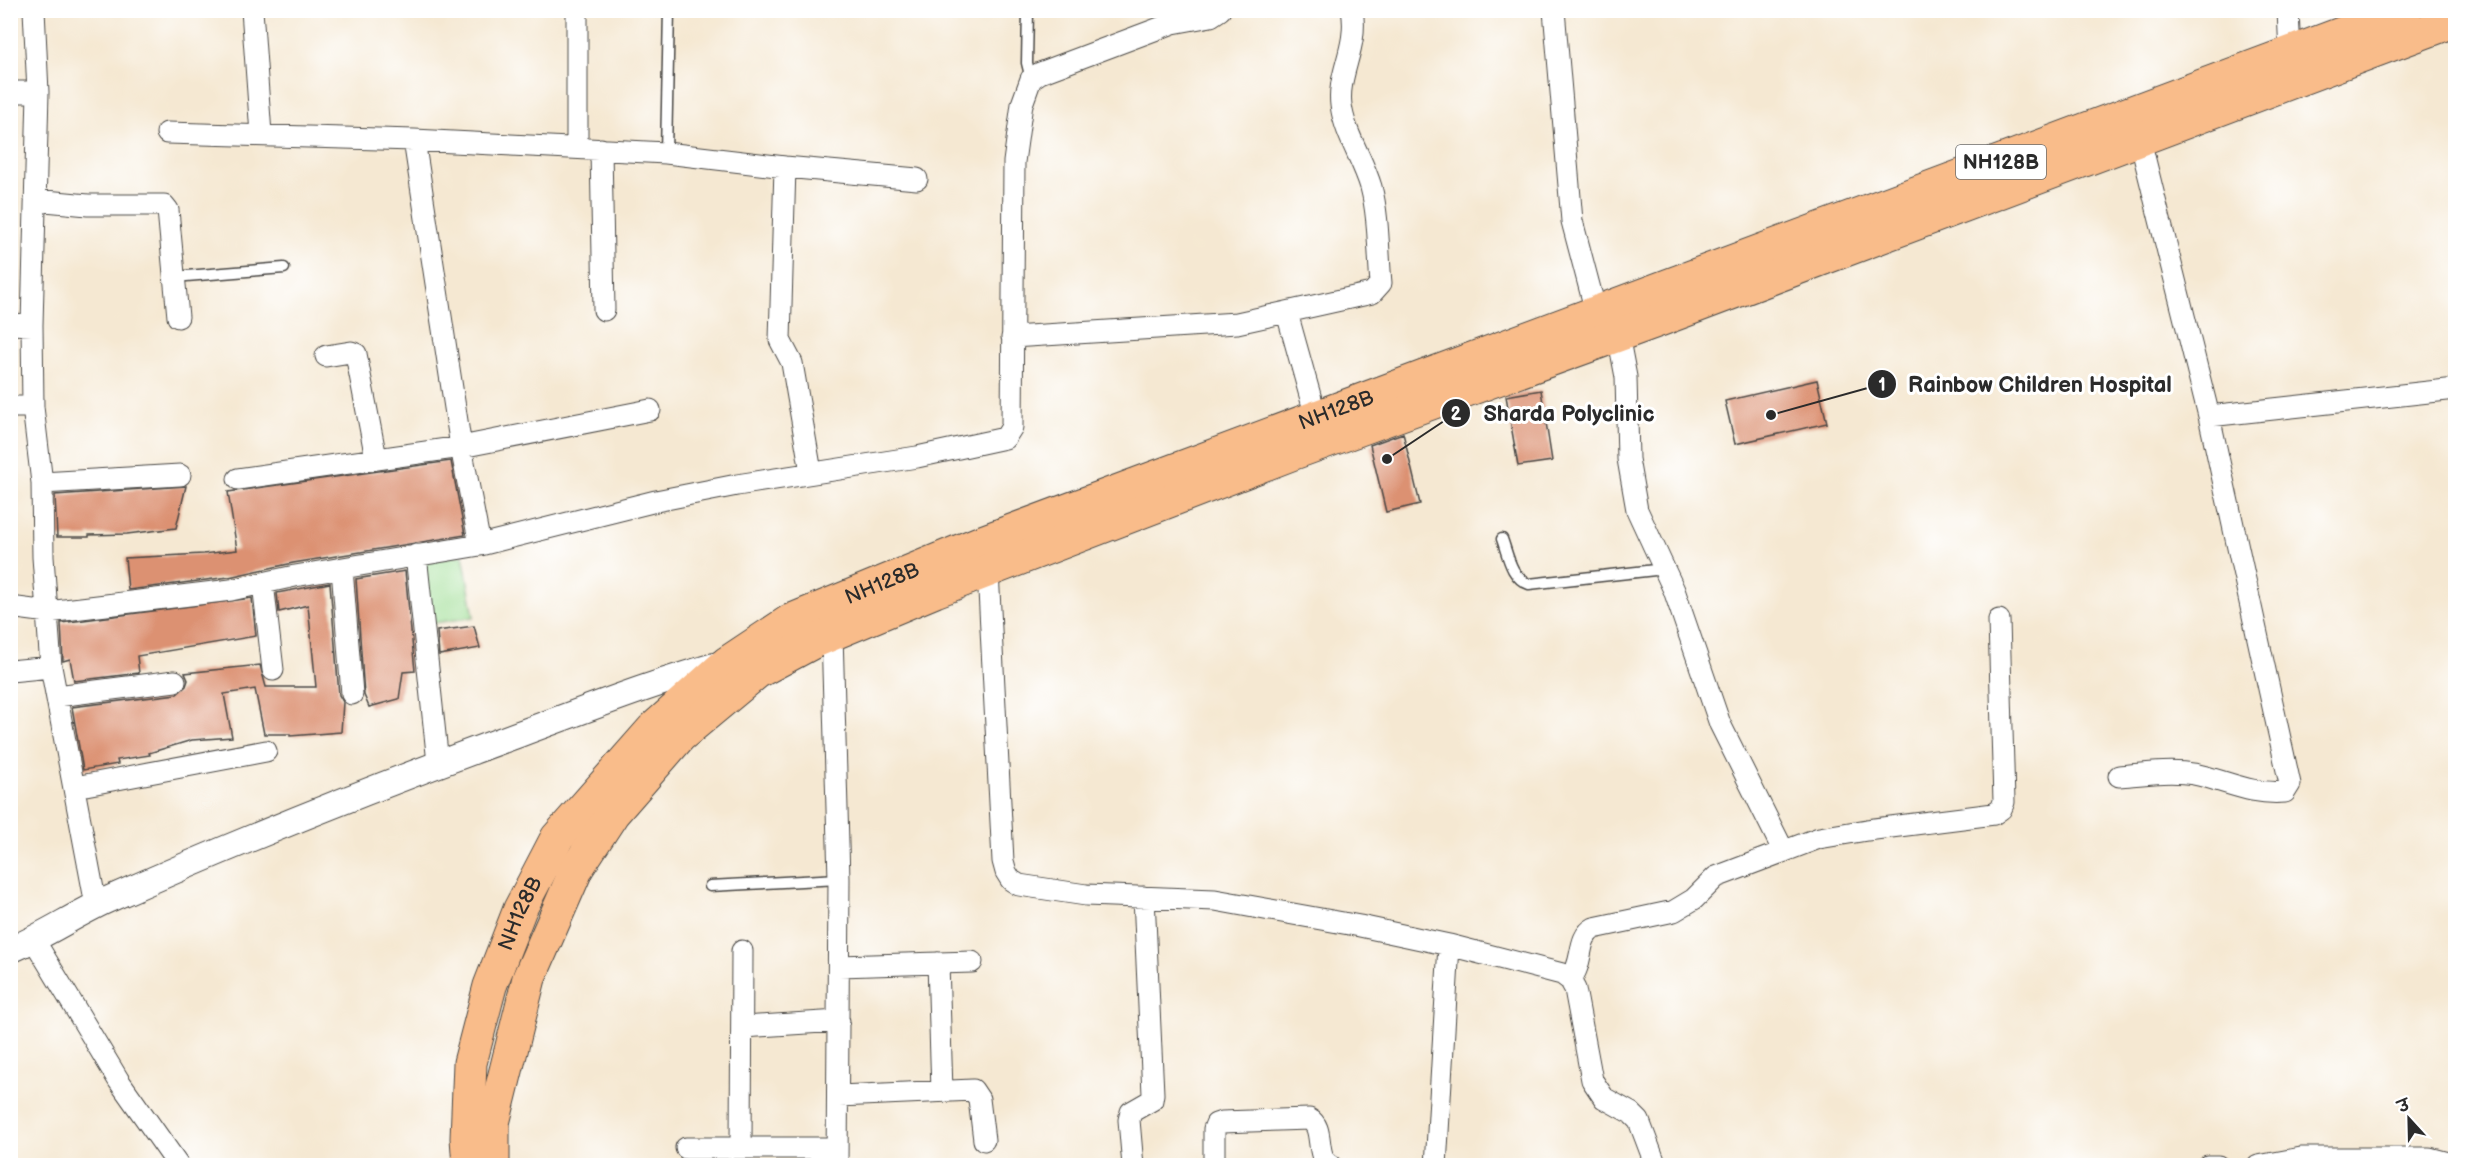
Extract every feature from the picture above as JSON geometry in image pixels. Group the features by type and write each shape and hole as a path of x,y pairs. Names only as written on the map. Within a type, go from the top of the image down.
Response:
{"highway":[{"name":"NH128B","path":"469,1166 467,1138 470,1064 490,986 520,909 557,838 654,728 742,668 790,621 988,539 1316,417 1607,324 2405,10"},
{"path":"493,1166 494,1123 529,978 577,868 613,813 742,668 1292,454 1607,324 2140,140 2456,20"}],"street":[{"path":"34,10 38,92 35,200 21,324 42,483 51,667 96,905"},
{"path":"252,10 261,134"},
{"path":"577,10 577,148"},
{"path":"10,607 48,612 220,591 480,545 656,501 811,472 894,460 1005,438 1012,428 1014,162 1022,104 1031,79 1040,73 1154,30 1188,19 1211,16 1220,10"},
{"path":"1012,337 1237,323 1372,293 1381,283 1372,190 1350,139 1341,105 1341,94 1353,39 1352,10"},
{"path":"1554,10 1571,211 1578,246 1626,377 1628,459 1634,497 1642,523 1679,604 1719,724 1783,850"},
{"path":"2288,10 2290,54"},
{"path":"10,93 38,92"},
{"path":"167,133 261,134 601,149 666,153 785,167 917,178"},
{"path":"414,140 461,447 480,545"},
{"path":"2119,776 2178,772 2203,776 2254,792 2276,793 2289,789 2290,780 2210,416 2140,140"},
{"path":"601,149 604,310"},
{"path":"785,167 780,340 791,356 811,472"},
{"path":"35,200 88,205 164,206 168,210 178,317"},
{"path":"1287,313 1316,417"},
{"path":"326,356 351,352 356,354 376,458"},
{"path":"2210,416 2456,389"},
{"path":"10,407 33,407"},
{"path":"238,479 461,447 650,410"},
{"path":"42,483 180,475"},
{"path":"416,555 438,764"},
{"path":"342,569 352,694"},
{"path":"988,571 1003,850 1006,872 1019,885 1086,895 1215,900 1360,926 1551,970 1570,980 1575,989 1592,1080 1604,1098 1631,1113 1639,1121 1656,1166"},
{"path":"263,583 273,670"},
{"path":"1570,980 1579,965 1583,939 1587,932 1594,928 1674,910 1694,899 1716,877 1783,850 1839,834 1994,814 2001,809 2004,802 1999,620"},
{"path":"686,1148 741,1148 837,1156 839,879 832,634"},
{"path":"10,670 51,667"},
{"path":"178,1166 22,945 96,905 223,849 438,764 649,687 742,668"},
{"path":"57,696 175,681"},
{"path":"75,787 266,751"},
{"path":"1133,1166 1131,1112 1152,1100 1153,1094 1144,897"},
{"path":"1436,1166 1449,945"},
{"path":"741,1148 742,951"},
{"path":"839,966 972,962"},
{"path":"938,963 942,1091"},
{"path":"742,1026 839,1021"},
{"path":"839,1096 973,1090 977,1094 984,1140"},
{"path":"1214,1166 1214,1129 1222,1122 1309,1119 1316,1126 1322,1158 1331,1166"},
{"path":"2258,1166 2301,1158 2429,1158 2456,1164"},
{"path":"2208,1166 2218,1166"}],"lane":[{"path":"666,153 669,10"},
{"path":"1028,10 1027,63 1031,79"},
{"path":"174,277 284,268"},
{"path":"1502,539 1515,574 1521,581 1529,584 1664,569"},
{"path":"710,886 839,879"}],"green space":[{"path":"463,555 474,617 428,624 422,561"}],"building":[{"path":"1817,380 1827,423 1735,444 1725,401"},
{"path":"1541,390 1552,461 1518,466 1506,396"},
{"path":"1403,433 1420,504 1386,512 1370,445"},
{"path":"451,461 465,535 293,563 229,577 128,590 125,558 237,550 228,492"},
{"path":"186,486 176,528 127,534 89,535 89,537 57,537 55,495"},
{"path":"405,571 415,671 403,672 399,699 369,707 364,695 356,579"},
{"path":"330,583 339,695 343,702 341,732 290,736 290,734 264,734 255,689 224,694 232,737 192,740 149,753 150,755 117,760 118,764 83,770 72,707 177,694 186,686 188,680 185,673 260,665 266,687 316,687 308,605 279,612 277,593"},
{"path":"252,598 256,636 137,656 139,673 74,681 70,659 63,661 61,623"},
{"path":"474,626 480,648 439,655 437,631"}],"place":[{"name":"Rainbow Children Hospital","path":"1771,415"},
{"name":"Sharda Polyclinic","path":"1387,459"}]}
